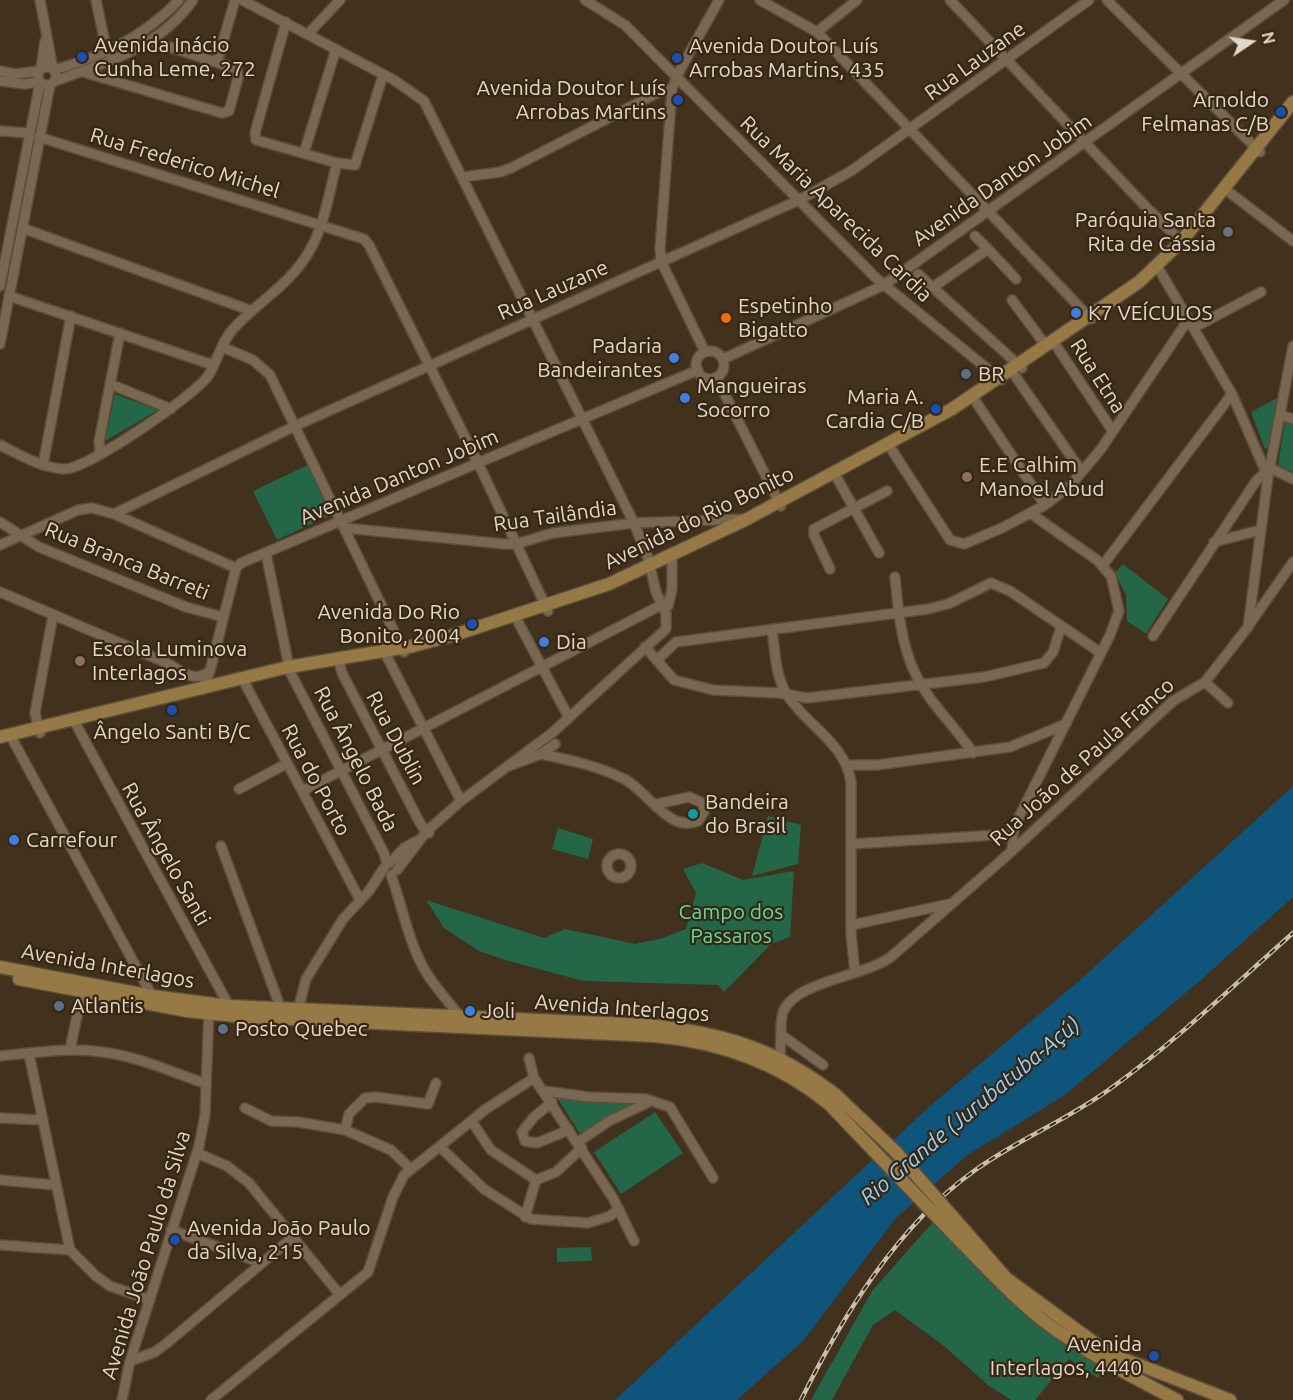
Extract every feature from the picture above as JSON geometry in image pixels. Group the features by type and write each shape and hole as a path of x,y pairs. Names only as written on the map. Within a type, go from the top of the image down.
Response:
{"main road":[{"name":"Avenida do Rio Bonito","path":"1258,151 1293,102"},
{"name":"Avenida do Rio Bonito","path":"650,569 672,562 745,519 837,478 973,398 1160,271 1293,110"},
{"name":"Avenida do Rio Bonito","path":"1090,318 1139,282 1183,244"},
{"name":"Avenida do Rio Bonito","path":"5,738 289,670 468,638 547,609 615,589 890,447"},
{"name":"Avenida Interlagos","path":"0,967 209,1008 229,1006 298,1010 655,1036 704,1042 778,1069 832,1100"},
{"name":"Avenida Interlagos","path":"0,975 82,992 209,1008 463,1022 674,1028 712,1033 746,1043 780,1058 832,1100"},
{"path":"832,1100 964,1238 1006,1278 1099,1346 1124,1359 1230,1400"},
{"path":"964,1238 1013,1295 1042,1319 1112,1366 1177,1400"}],"street":[{"path":"0,286 11,227 46,83 53,69 40,0"},
{"path":"96,0 107,52"},
{"path":"0,70 15,74 48,67 53,69 107,52 138,36 179,0"},
{"path":"0,81 25,84 46,83 84,72 125,56 151,41 193,0"},
{"path":"217,62 235,0"},
{"path":"242,0 336,49 424,100 634,524 665,602"},
{"path":"308,34 340,0"},
{"name":"Rua Maria Aparecida Cardia","path":"585,0 625,25 884,285 1001,380"},
{"path":"705,352 661,261 672,89 718,0"},
{"path":"760,0 817,32 1090,318"},
{"path":"817,32 857,0"},
{"path":"950,0 1183,244"},
{"name":"Rua Lauzane","path":"114,514 295,426 799,200 851,171 1089,0"},
{"path":"1107,0 1258,151"},
{"name":"Avenida Danton Jobim","path":"723,359 884,285 1086,144 1284,0"},
{"path":"286,22 255,133 258,141 352,166 358,161 383,75"},
{"path":"45,29 40,70 46,83"},
{"path":"84,72 119,84 226,112 231,108 238,73 234,67 151,41"},
{"path":"304,153 336,49"},
{"path":"51,54 64,62 77,63"},
{"path":"463,177 500,172 511,168 661,91 672,89"},
{"name":"Rua Frederico Michel","path":"0,131 34,135 354,235 369,245 479,465 547,609"},
{"path":"0,344 22,228 34,135"},
{"path":"0,445 43,465 69,468 100,453 171,409 208,377 233,328 273,295 301,265 316,240 337,163"},
{"path":"1226,191 1293,242"},
{"path":"0,224 11,227"},
{"path":"22,228 252,311"},
{"path":"975,236 1016,279"},
{"path":"933,287 987,249"},
{"path":"1160,271 1232,394 1268,472 1293,479"},
{"path":"918,274 1016,369 1082,472"},
{"path":"890,447 919,495 954,543 964,544 1045,505 1082,472 1191,324 1261,292"},
{"path":"9,296 213,365"},
{"name":"Rua Etna","path":"1012,300 1052,344 1112,430"},
{"path":"43,465 71,316"},
{"path":"100,453 99,442 120,333"},
{"path":"1248,627 1268,472 1293,346"},
{"path":"222,347 253,360 270,375 403,650"},
{"path":"705,352 717,352 723,359 724,367 716,377 708,378 698,370 698,358 705,352"},
{"name":"Avenida Danton Jobim","path":"236,568 266,553 343,524 698,370"},
{"path":"716,377 780,504"},
{"path":"110,384 171,409"},
{"path":"1103,565 1232,394"},
{"path":"973,398 1045,505"},
{"path":"1280,415 1293,419"},
{"path":"1260,458 1273,454"},
{"path":"1153,636 1214,542 1268,472"},
{"path":"837,478 879,553"},
{"path":"830,569 814,535 814,529 887,491"},
{"path":"0,545 78,510 92,508 114,514 236,568 210,671 202,690"},
{"path":"1012,851 1013,834 1101,653 1119,610 1115,586 1103,565 1030,513"},
{"name":"Rua Tailândia","path":"343,524 483,543 516,544 553,533 634,524 745,519"},
{"name":"Rua Branca Barreti","path":"0,522 39,546 186,607 223,617"},
{"path":"698,522 703,532 701,544"},
{"path":"1214,542 1260,530"},
{"name":"Rua Ângelo Bada","path":"266,553 289,670 384,853 413,947 424,970 463,1022"},
{"path":"672,562 665,602 666,629 676,642"},
{"name":"Rua João de Paula Franco","path":"783,1036 782,1014 786,1006 806,992 886,962 1012,851 1173,701 1205,682 1248,627 1293,562"},
{"path":"895,577 899,612 910,660 921,685 973,753"},
{"path":"657,660 676,642 948,604 991,583 1010,591 1101,653"},
{"path":"1253,590 1266,600"},
{"path":"0,592 167,663 187,676 199,677 210,671"},
{"path":"302,791 343,772 665,602"},
{"path":"39,730 35,713 53,615"},
{"path":"517,619 569,718"},
{"path":"645,646 681,683 713,690 817,697 1013,672 1044,663 1053,652 1061,627"},
{"path":"298,1010 306,979 343,919 390,869 404,848 426,835 454,811 461,801 548,736 666,629"},
{"path":"772,630 777,668 787,694 848,765 851,782 852,925 855,973"},
{"path":"385,653 461,801"},
{"name":"Rua Dublin","path":"339,661 426,835"},
{"path":"187,676 187,694"},
{"name":"Rua do Porto","path":"243,681 360,900"},
{"path":"1205,682 1228,703"},
{"name":"Rua Ângelo Santi","path":"73,722 229,1006"},
{"path":"848,765 878,765 1010,747 1066,724"},
{"path":"548,736 569,758"},
{"path":"5,738 152,996"},
{"path":"507,766 541,754 555,744"},
{"path":"541,754 569,758 625,780 657,804 667,816 683,824 698,821 704,812 703,804 690,797 657,804"},
{"path":"239,789 286,764"},
{"path":"851,844 1013,834"},
{"path":"221,846 281,1009"},
{"path":"852,925 950,904"},
{"path":"70,1050 82,992"},
{"name":"Avenida João Paulo da Silva","path":"122,1400 130,1361 197,1152 205,1115 204,1083 209,1008"},
{"path":"780,1058 783,1036 823,1065"},
{"path":"0,1056 70,1050 111,1053 204,1083"},
{"path":"29,1054 70,1250 96,1276 110,1286 150,1300"},
{"path":"529,1058 534,1078 580,1145 619,1209 634,1241"},
{"path":"212,1400 340,1296 370,1268 396,1191 404,1175 486,1109 534,1078"},
{"path":"345,1130 349,1114 365,1098 428,1104 436,1083"},
{"path":"544,1091 651,1101 670,1107 713,1178"},
{"path":"536,1180 556,1172 580,1145 609,1121 651,1101"},
{"path":"552,1102 526,1125 522,1132 525,1141 537,1143 569,1130"},
{"path":"245,1108 271,1121 299,1122 345,1130 391,1150 411,1169"},
{"path":"0,1118 42,1120"},
{"path":"472,1122 491,1150 536,1180"},
{"path":"440,1147 484,1189 525,1217 542,1221 588,1223 610,1216 619,1209"},
{"path":"197,1152 227,1166 240,1176 340,1296"},
{"path":"0,1180 55,1185"},
{"path":"525,1217 536,1180"},
{"path":"171,1230 262,1263"},
{"path":"130,1361 155,1352 167,1343 293,1237"},
{"path":"0,1245 70,1250"}],"green space":[{"path":"115,394 158,410 105,441"},
{"path":"1277,398 1269,447 1265,449 1251,412"},
{"path":"1285,421 1293,423 1293,472 1278,465"},
{"path":"312,463 333,514 277,540 253,491"},
{"path":"1123,564 1168,599 1146,634 1127,621 1126,595 1115,573"},
{"path":"768,816 801,825 798,864 752,876"},
{"path":"558,828 593,839 588,859 552,849"},
{"name":"Campo dos Passaros","path":"702,863 743,880 794,871 790,937 771,944 724,992 718,985 583,981 505,960 479,951 444,928 426,900 544,938 565,929 635,944 663,938 686,929 696,893 683,869"},
{"path":"556,1096 638,1103 585,1135 580,1134"},
{"path":"655,1112 683,1153 621,1194 594,1152"},
{"path":"933,1222 1017,1304 1107,1367 1098,1378 1069,1359 1035,1400 1011,1400 989,1386 944,1346 895,1310 873,1325 832,1400 811,1400 872,1291"},
{"path":"591,1247 592,1261 557,1262 557,1248"}],"water":[{"name":"Rio Grande (Jurubatuba-Açú)","path":"1293,786 1293,897 1202,979 1065,1095 966,1156 896,1218 803,1341 737,1400 615,1400 930,1106 1080,980"}],"railway":[{"path":"801,1400 834,1337 874,1275 920,1218 946,1193 1008,1149 1080,1109 1114,1086 1183,1031 1293,933"}],"place":[{"name":"Avenida Inácio Cunha Leme, 272","path":"82,57"},
{"name":"Avenida Doutor Luís Arrobas Martins, 435","path":"677,58"},
{"name":"Avenida Doutor Luís Arrobas Martins","path":"678,100"},
{"name":"Arnoldo Felmanas C/B","path":"1281,112"},
{"name":"Paróquia Santa Rita de Cássia","path":"1228,232"},
{"name":"K7 VEÍCULOS","path":"1076,313"},
{"name":"Espetinho Bigatto","path":"726,318"},
{"name":"Padaria Bandeirantes","path":"674,358"},
{"name":"BR","path":"966,374"},
{"name":"Mangueiras Socorro","path":"685,398"},
{"name":"Maria A. Cardia C/B","path":"936,409"},
{"name":"E.E Calhim Manoel Abud","path":"967,477"},
{"name":"Avenida Do Rio Bonito, 2004","path":"472,624"},
{"name":"Dia","path":"544,642"},
{"name":"Escola Luminova Interlagos","path":"80,661"},
{"name":"Ângelo Santi B/C","path":"172,710"},
{"name":"Bandeira do Brasil","path":"693,814"},
{"name":"Carrefour","path":"14,840"},
{"name":"Atlantis","path":"59,1006"},
{"name":"Joli","path":"470,1011"},
{"name":"Posto Quebec","path":"223,1029"},
{"name":"Avenida João Paulo da Silva, 215","path":"175,1240"},
{"name":"Avenida Interlagos, 4440","path":"1154,1356"}]}
